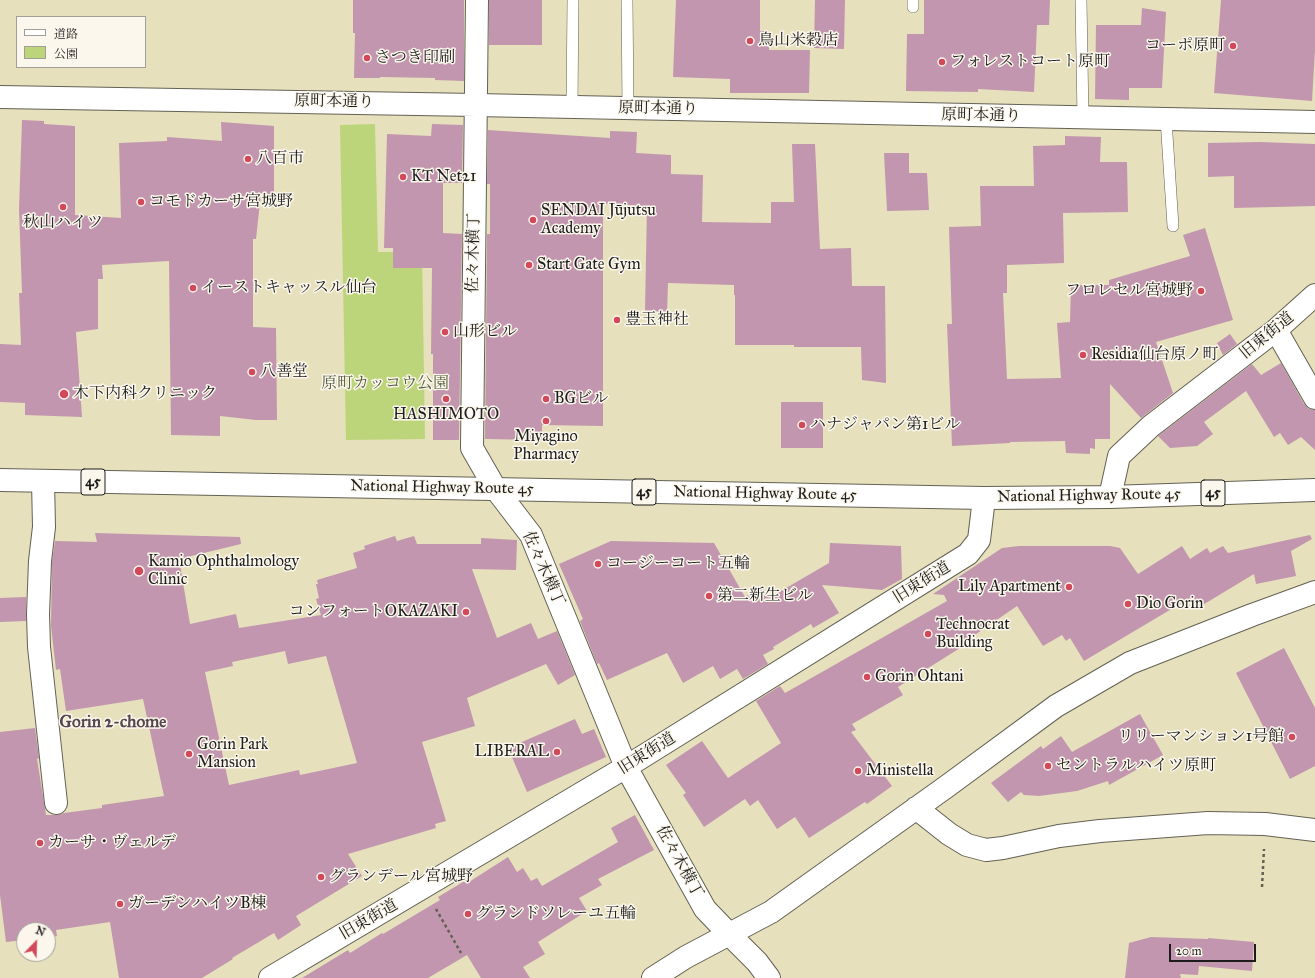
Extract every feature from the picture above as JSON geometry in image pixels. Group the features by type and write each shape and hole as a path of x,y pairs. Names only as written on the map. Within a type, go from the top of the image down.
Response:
{"main road":[{"name":"佐々木横丁","path":"477,0 472,448 495,488 531,535 626,767 705,909 757,962 769,978"},
{"name":"原町本通り","path":"0,97 1315,122"},
{"name":"旧東街道","path":"1110,497 1119,456 1151,426 1276,330 1315,295"},
{"path":"1276,330 1315,398"},
{"name":"National Highway Route 45","path":"0,480 984,498 1110,497 1315,490"},
{"path":"43,481 44,527 40,561 38,621 39,647 56,803"},
{"name":"旧東街道","path":"270,978 626,767 968,554 979,540 984,498"},
{"path":"653,978 686,957 771,912 1056,706 1130,663 1315,592"},
{"path":"916,808 949,834 967,845 986,850 1094,831 1208,823 1265,824 1315,830"}],"lane":[{"path":"572,107 573,0"},
{"path":"626,0 628,108"},
{"path":"1081,0 1083,118"},
{"path":"1166,119 1173,226"}],"path":[{"path":"1262,887 1264,850"},
{"path":"424,888 461,953"}],"green space":[{"name":"原町カッコウ公園","path":"375,124 378,252 422,252 425,439 346,440 340,125"}],"building":[{"path":"353,0 464,0 464,81 435,80 435,78 354,78 355,33 353,33"},
{"path":"489,0 542,0 542,45 489,45"},
{"path":"676,0 760,0 760,31 769,31 769,50 810,50 809,93 730,93 730,79 673,77"},
{"path":"815,0 845,0 844,49 814,48"},
{"path":"924,0 1050,0 1049,25 1037,25 1034,92 978,89 978,92 906,91 907,34 924,34"},
{"path":"1221,0 1315,0 1315,50 1312,101 1214,93"},
{"path":"1142,8 1166,12 1162,88 1129,88 1129,100 1095,99 1096,25 1141,25"},
{"path":"22,120 44,121 44,124 75,126 75,215 121,218 119,143 167,141 167,137 222,141 221,122 274,126 274,195 261,193 256,239 253,239 253,327 276,328 277,420 256,420 220,416 220,436 171,435 169,261 102,265 103,279 98,279 98,329 76,332 82,417 25,415 25,403 0,402 0,344 21,345 19,293 22,293 19,209"},
{"path":"432,124 463,125 462,183 443,183 443,233 462,234 459,440 433,440 433,354 431,354 432,268 393,268 393,248 384,248 387,134 431,136"},
{"path":"488,130 610,138 610,131 637,132 636,153 671,155 671,174 703,175 702,222 771,223 771,202 794,202 792,144 815,144 820,249 851,248 852,286 885,286 886,383 862,380 861,347 735,345 734,285 668,283 667,312 645,311 647,206 603,204 603,426 542,425 542,440 485,439 487,234 490,234 490,184 487,184"},
{"path":"1065,136 1101,137 1100,162 1127,162 1128,212 1063,213 1064,263 1007,265 1007,293 1003,293 1007,379 1061,378 1057,323 1070,322 1071,285 1109,285 1109,280 1190,256 1183,235 1205,228 1233,320 1156,342 1173,393 1141,418 1110,384 1110,439 1095,439 1095,449 1090,448 1090,454 1066,453 1065,441 1010,442 952,446 947,324 952,324 949,227 981,226 980,186 1034,186 1033,146 1065,145"},
{"path":"1260,142 1315,144 1315,206 1234,208 1234,176 1208,177 1208,143"},
{"path":"884,153 909,153 909,173 927,173 929,210 887,211"},
{"path":"1230,334 1237,344 1223,355 1217,343"},
{"path":"1281,363 1304,404 1309,409 1315,410 1315,450 1301,437 1288,445 1280,433 1274,437 1246,391 1204,422 1213,434 1197,446 1170,448 1158,436 1252,364 1261,375"},
{"name":"ハナジャパン第1ビル","path":"781,402 823,402 823,448 781,448"},
{"path":"95,533 240,537 241,544 179,559 190,624 236,614 239,628 321,615 316,599 319,598 316,584 318,584 317,580 357,568 353,553 365,549 364,546 395,536 397,541 414,536 417,544 481,544 481,538 517,540 516,570 472,569 497,638 531,623 538,639 557,631 575,675 558,685 546,664 467,698 475,726 422,742 446,821 435,824 436,828 348,854 362,876 296,916 301,925 278,940 274,933 202,978 119,978 110,922 56,930 56,922 16,922 16,941 6,942 0,895 0,732 35,728 39,758 37,759 46,815 58,815 102,808 102,805 164,796 143,699 66,711 60,669 56,670 51,626 52,562 55,541 97,542","holes":["285,651 288,664 326,656 357,763 300,775 299,770 229,785 205,672 233,666 232,662"]},
{"path":"1310,535 1312,539 1291,551 1296,576 1256,584 1254,574 1196,609 1190,598 1084,661 1070,638 1066,641 1062,635 1043,646 1017,606 966,641 968,643 898,687 903,695 852,724 856,730 851,732 892,786 867,804 865,802 809,838 795,817 777,829 758,800 750,806 745,799 704,827 683,795 686,793 666,765 702,741 728,778 781,743 756,701 780,686 785,693 947,601 944,595 933,594 1002,548 1019,546 1110,546 1120,548 1138,574 1182,546 1190,559 1207,548 1210,553 1223,546 1228,553"},
{"path":"611,541 714,543 745,597 762,586 769,598 829,563 830,543 901,546 902,579 882,590 822,585 839,613 813,628 811,624 773,647 774,649 763,655 768,664 743,679 737,669 720,679 713,666 683,683 667,653 607,680 599,663 597,664 580,621 583,619 559,564"},
{"path":"26,597 26,621 0,622 0,598"},
{"name":"リリーマンション1号館","path":"1284,648 1315,708 1315,766 1290,779 1236,673"},
{"path":"1140,714 1163,755 1109,785 1108,781 1077,791 1039,796 1024,795 1021,792 1008,802 991,783 1041,746 1043,749 1061,736 1072,752"},
{"name":"LIBERAL","path":"575,719 582,734 594,729 606,757 527,792 508,748"},
{"path":"635,815 654,850 598,879 602,885 579,898 587,911 538,942 545,954 523,967 530,978 481,978 467,955 428,978 302,978 348,950 350,953 382,933 383,934 440,900 438,897 468,879 469,882 508,857 517,872 523,868 531,881 537,878 542,886 618,842 611,828"},
{"path":"1151,937 1208,938 1254,942 1252,971 1199,966 1198,975 1180,974 1181,978 1125,978 1129,943"}],"place":[{"name":"鳥山米穀店","path":"750,41"},
{"name":"コーポ原町","path":"1233,46"},
{"name":"さつき印刷","path":"367,58"},
{"name":"フォレストコート原町","path":"942,62"},
{"name":"八百市","path":"248,159"},
{"name":"KT Net21","path":"403,177"},
{"name":"コモドカーサ宮城野","path":"141,202"},
{"name":"秋山ハイツ","path":"63,207"},
{"name":"SENDAI Jūjutsu Academy","path":"533,220"},
{"name":"Start Gate Gym","path":"529,265"},
{"name":"イーストキャッスル仙台","path":"193,288"},
{"name":"フロレセル宮城野","path":"1201,291"},
{"name":"豊玉神社","path":"617,320"},
{"name":"山形ビル","path":"445,332"},
{"name":"Residia仙台原ノ町","path":"1083,355"},
{"name":"八善堂","path":"252,372"},
{"name":"木下内科クリニック","path":"64,394"},
{"name":"HASHIMOTO","path":"446,399"},
{"name":"BGビル","path":"546,399"},
{"name":"Miyagino Pharmacy","path":"546,421"},
{"name":"ハナジャパン第1ビル","path":"802,425"},
{"name":"コージーコート五輪","path":"598,564"},
{"name":"Kamio Ophthalmology Clinic","path":"139,571"},
{"name":"Lily Apartment","path":"1069,587"},
{"name":"第二新生ビル","path":"709,596"},
{"name":"Dio Gorin","path":"1128,604"},
{"name":"コンフォートOKAZAKI","path":"466,612"},
{"name":"Technocrat Building","path":"928,634"},
{"name":"Gorin Ohtani","path":"867,677"},
{"name":"リリーマンション1号館","path":"1292,737"},
{"name":"LIBERAL","path":"557,752"},
{"name":"Gorin Park Mansion","path":"189,754"},
{"name":"セントラルハイツ原町","path":"1048,766"},
{"name":"Ministella","path":"858,771"},
{"name":"カーサ・ヴェルデ","path":"40,843"},
{"name":"グランデール宮城野","path":"321,877"},
{"name":"ガーデンハイツB棟","path":"120,904"},
{"name":"グランドソレーユ五輪","path":"468,914"}],"district":[{"name":"Gorin 2-chome","path":"113,723"}]}
